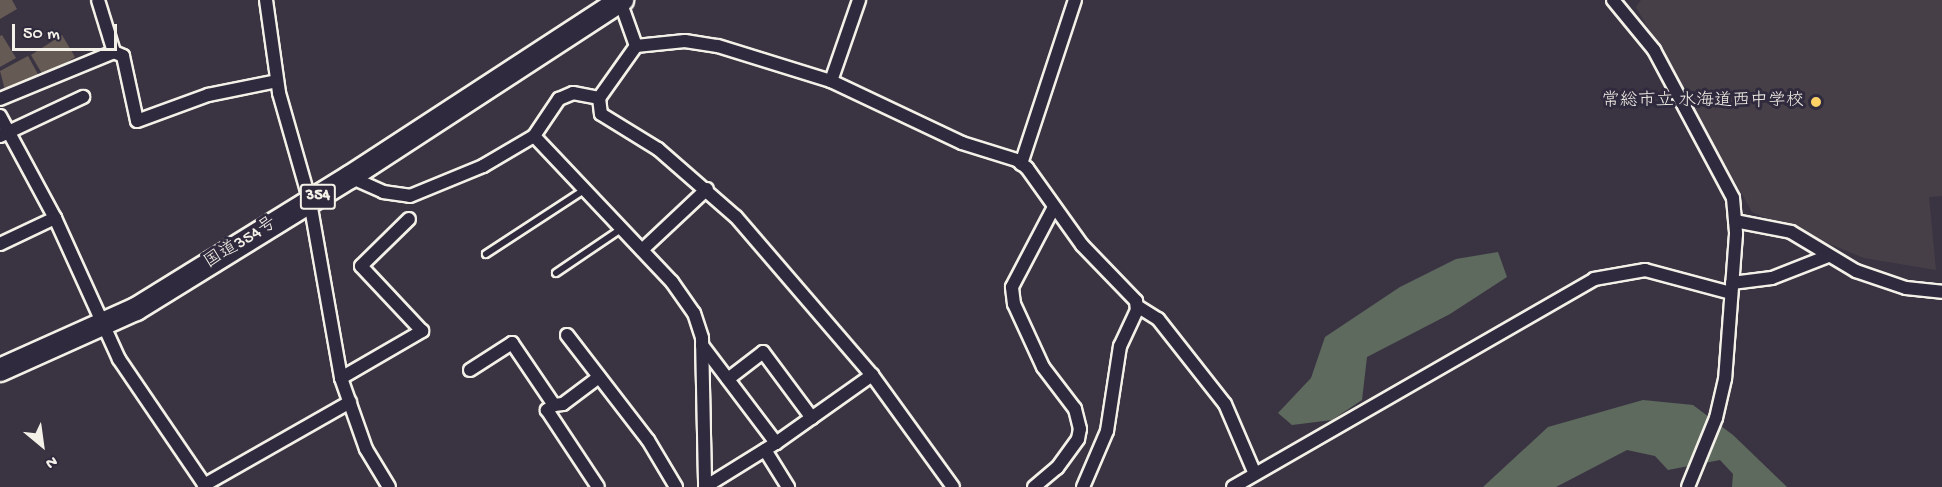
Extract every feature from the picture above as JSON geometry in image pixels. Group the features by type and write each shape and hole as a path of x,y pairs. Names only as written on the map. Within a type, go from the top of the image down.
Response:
{"highway":[{"name":"国道354号","path":"0,370 105,325 350,177 621,1"}],"street":[{"path":"98,0 114,52"},
{"path":"266,0 277,81 310,202 341,378 366,449 389,487"},
{"path":"831,81 859,0"},
{"path":"1021,164 1075,0"},
{"path":"621,1 636,46"},
{"path":"1620,2 1654,50 1706,142 1733,198 1735,221 1722,389 1699,465 1688,487"},
{"path":"953,487 872,375 796,285 707,189 658,149 601,114 599,98 636,46 685,41 718,46 831,81 962,143 1021,164 1137,306 1158,319 1225,404 1255,474"},
{"path":"0,99 114,52 123,56 137,121 208,95 277,81"},
{"path":"350,177 383,192 410,196 483,166 534,136 559,99 573,93 599,98"},
{"path":"4,134 83,97"},
{"path":"0,116 4,134 55,218 119,359 205,486 350,402"},
{"path":"534,136 642,250 694,313 702,345 705,487"},
{"path":"642,250 707,189"},
{"path":"1034,487 1057,468 1078,440 1080,429 1075,409 1043,367 1014,304 1012,288 1054,207"},
{"path":"0,244 55,218"},
{"path":"341,378 422,331 361,266 409,219"},
{"path":"1735,221 1791,232 1856,271 1906,288 1942,292"},
{"path":"1233,487 1594,279 1645,270 1731,288 1772,278 1828,256"},
{"path":"1083,487 1107,431 1119,346 1137,306"},
{"path":"567,335 648,440 676,487"},
{"path":"470,370 512,343 554,405"},
{"path":"702,345 728,379 771,446 788,487"},
{"path":"728,379 763,352 812,418"},
{"path":"705,487 771,446 872,375"},
{"path":"598,487 547,410 554,405 563,404 599,377"}],"lane":[{"path":"486,254 585,190"},
{"path":"556,273 622,229"}],"shaded area":[{"name":"常総市立 水海道西中学校","path":"1641,0 1942,0 1942,196 1929,197 1936,270 1864,258 1752,212 1636,7"}],"green space":[{"path":"1498,252 1507,277 1450,314 1367,357 1362,400 1332,420 1292,425 1278,413 1311,378 1325,337 1400,287 1456,259"},
{"path":"1643,400 1693,405 1733,435 1787,487 1732,487 1733,474 1720,460 1668,470 1655,456 1627,450 1556,487 1483,487 1548,427"}],"building":[{"path":"0,0 12,0 17,9 0,19"},
{"path":"2,35 16,58 0,67 0,36"},
{"path":"62,35 75,57 44,77 31,55"},
{"path":"28,56 39,76 6,94 0,71"}],"place":[{"name":"常総市立 水海道西中学校","path":"1816,102"}]}
